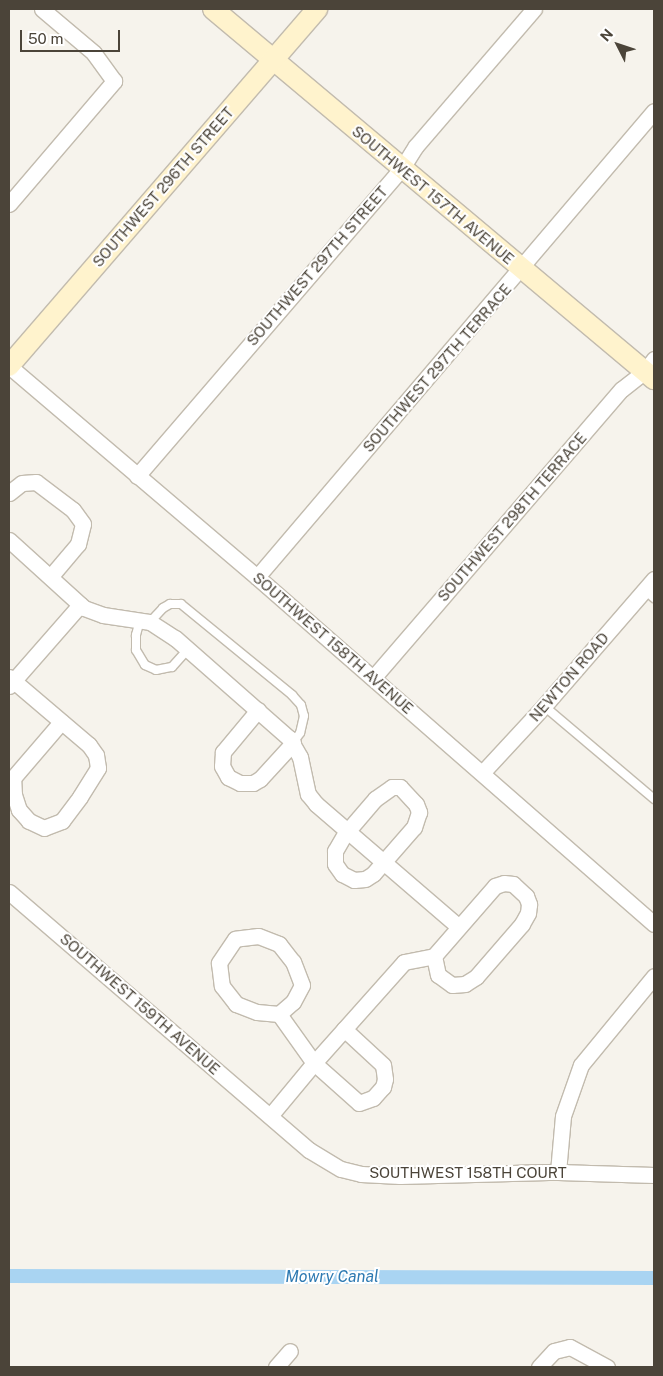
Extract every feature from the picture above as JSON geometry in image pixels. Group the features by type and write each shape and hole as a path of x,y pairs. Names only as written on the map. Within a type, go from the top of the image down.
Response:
{"street":[{"path":"9,204 114,81 94,53 42,9"},
{"name":"SOUTHWEST 157TH AVENUE","path":"213,9 522,269 651,370"},
{"name":"SOUTHWEST 296TH STREET","path":"9,366 317,9"},
{"name":"SOUTHWEST 297TH STREET","path":"137,476 402,168 416,146 534,9"},
{"name":"SOUTHWEST 297TH TERRACE","path":"257,577 522,269 654,111"},
{"name":"SOUTHWEST 158TH AVENUE","path":"9,366 257,577 654,924"},
{"name":"SOUTHWEST 298TH TERRACE","path":"373,678 622,389 651,370"},
{"path":"9,493 22,483 36,482 73,510 82,524 78,544 50,577"},
{"path":"9,540 80,605 103,615 145,621 167,632 188,649 281,729 293,743 300,757 305,785 312,800 458,926"},
{"name":"NEWTON ROAD","path":"482,774 651,589"},
{"path":"61,722 13,778 14,795 19,810 29,821 44,828 62,821 98,768 96,755 88,744 61,722 10,681 80,605"},
{"path":"258,710 223,752 222,766 228,776 240,783 253,783 260,779 293,743"},
{"path":"392,786 400,787 410,795 419,812 414,827 384,863 365,879 354,880 342,874 336,864 336,851 348,830 384,791 392,786"},
{"path":"270,1116 314,1063 404,962 434,956 458,926 495,886 504,883 513,884 526,896 528,913 522,924 476,976 464,984 452,985 438,975 434,956"},
{"name":"SOUTHWEST 159TH AVENUE","path":"9,892 270,1116"},
{"path":"279,1014 292,1002 302,985 293,962 279,944 258,936 235,939 219,963 222,986 236,1004 258,1012 279,1014 314,1063 359,1103 373,1098 383,1087 385,1079 383,1065 344,1029"},
{"path":"558,1172 563,1116 581,1065 654,976"},
{"name":"SOUTHWEST 158TH COURT","path":"270,1116 310,1150 342,1169 361,1174 400,1176 558,1172 654,1175"},
{"path":"539,1367 554,1350 570,1347 607,1367"},
{"path":"276,1367 290,1351"}],"lane":[{"path":"188,649 172,667 156,670 145,665 136,650 136,635 145,621 163,608 170,604 181,604 292,695 301,705 304,716 302,727 293,743"},
{"path":"544,706 654,798"}],"waterway":[{"name":"Mowry Canal","path":"9,1276 654,1278"}]}
